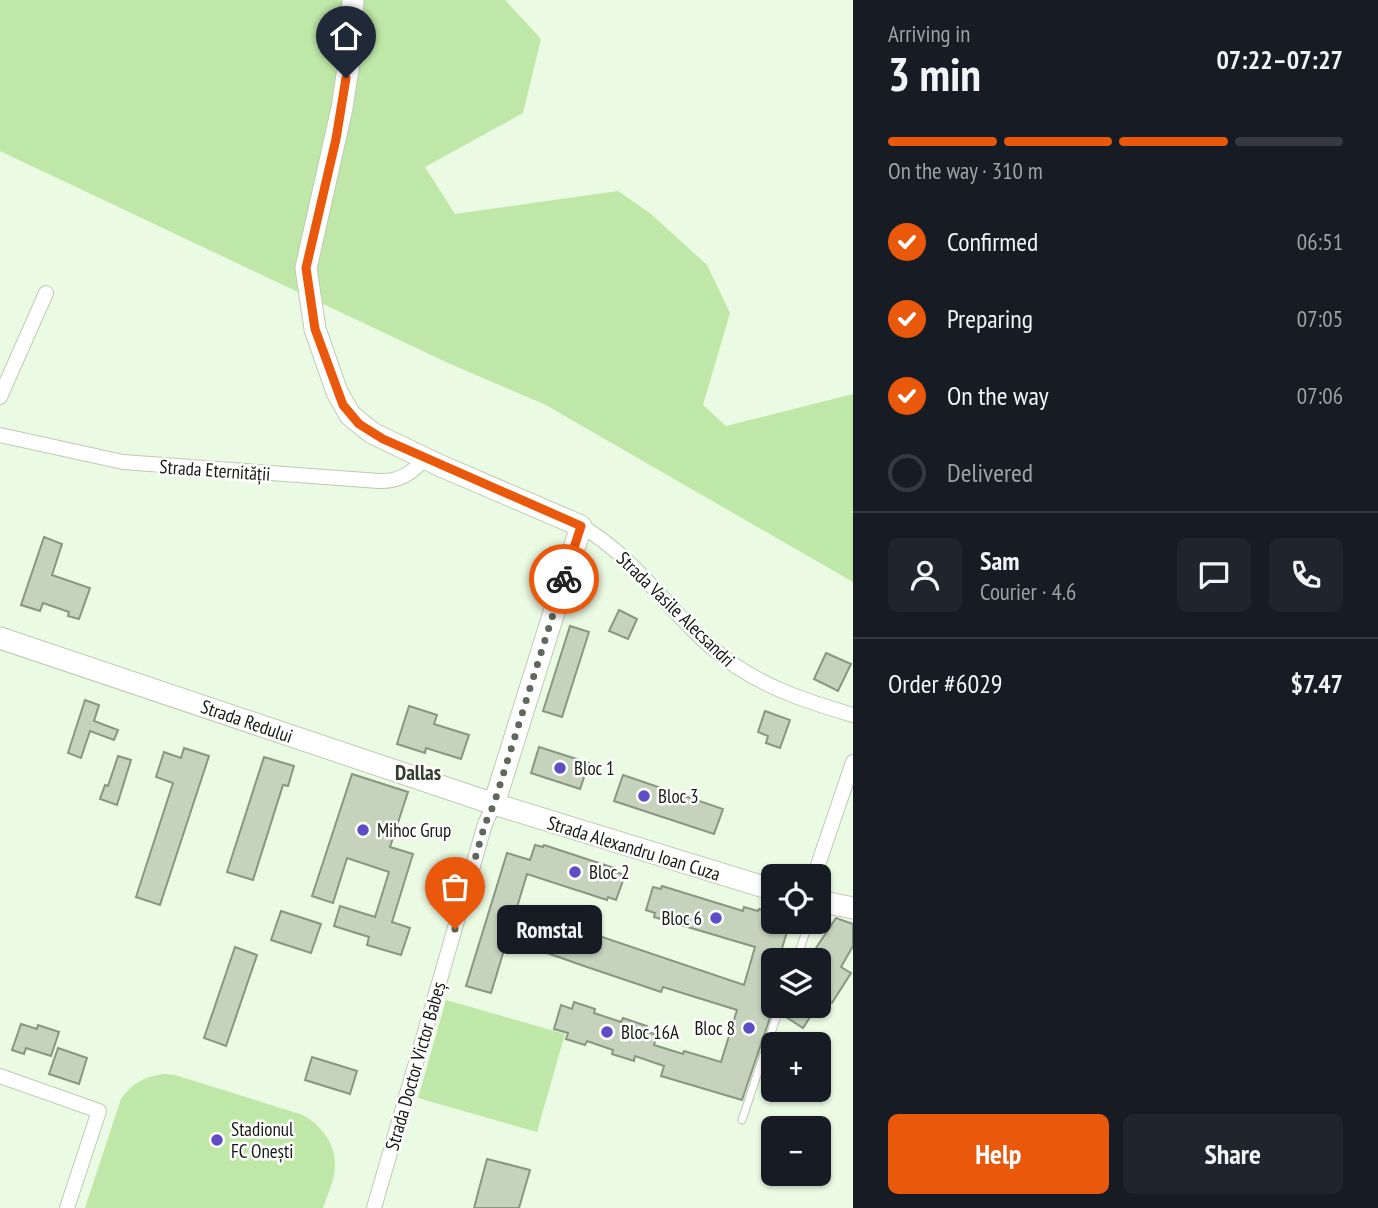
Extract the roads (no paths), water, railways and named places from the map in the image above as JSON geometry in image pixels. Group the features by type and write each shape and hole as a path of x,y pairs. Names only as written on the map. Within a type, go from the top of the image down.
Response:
{"street":[{"path":"353,0 350,55 342,108 308,255 308,292 315,329 337,392 350,415 372,433 581,526 494,804"},
{"path":"0,397 46,293"},
{"name":"Strada Eternității","path":"0,435 123,463 379,481 404,477 416,469 425,458"},
{"name":"Strada Vasile Alecsandri","path":"581,526 616,550 701,638 739,669 782,692 853,715"},
{"name":"Strada Redului","path":"0,638 494,804"},
{"path":"818,864 853,762"},
{"name":"Strada Alexandru Ioan Cuza","path":"494,804 761,886"},
{"name":"Strada Doctor Victor Babeș","path":"374,1208 485,824 494,804"},
{"path":"831,903 853,908"},
{"path":"0,1076 99,1111 67,1208"}],"lane":[{"path":"742,1120 776,1018"}],"place":[{"name":"Bloc 1","path":"560,768"},
{"name":"Bloc 3","path":"644,796"},
{"name":"Mihoc Grup","path":"363,830"},
{"name":"Bloc 2","path":"575,872"},
{"name":"Bloc 6","path":"716,918"},
{"name":"Romstal","path":"455,929"},
{"name":"Bloc 8","path":"749,1028"},
{"name":"Bloc 16A","path":"607,1032"},
{"name":"Stadionul FC Onești","path":"217,1140"}],"district":[{"name":"Dallas","path":"418,773"}]}
